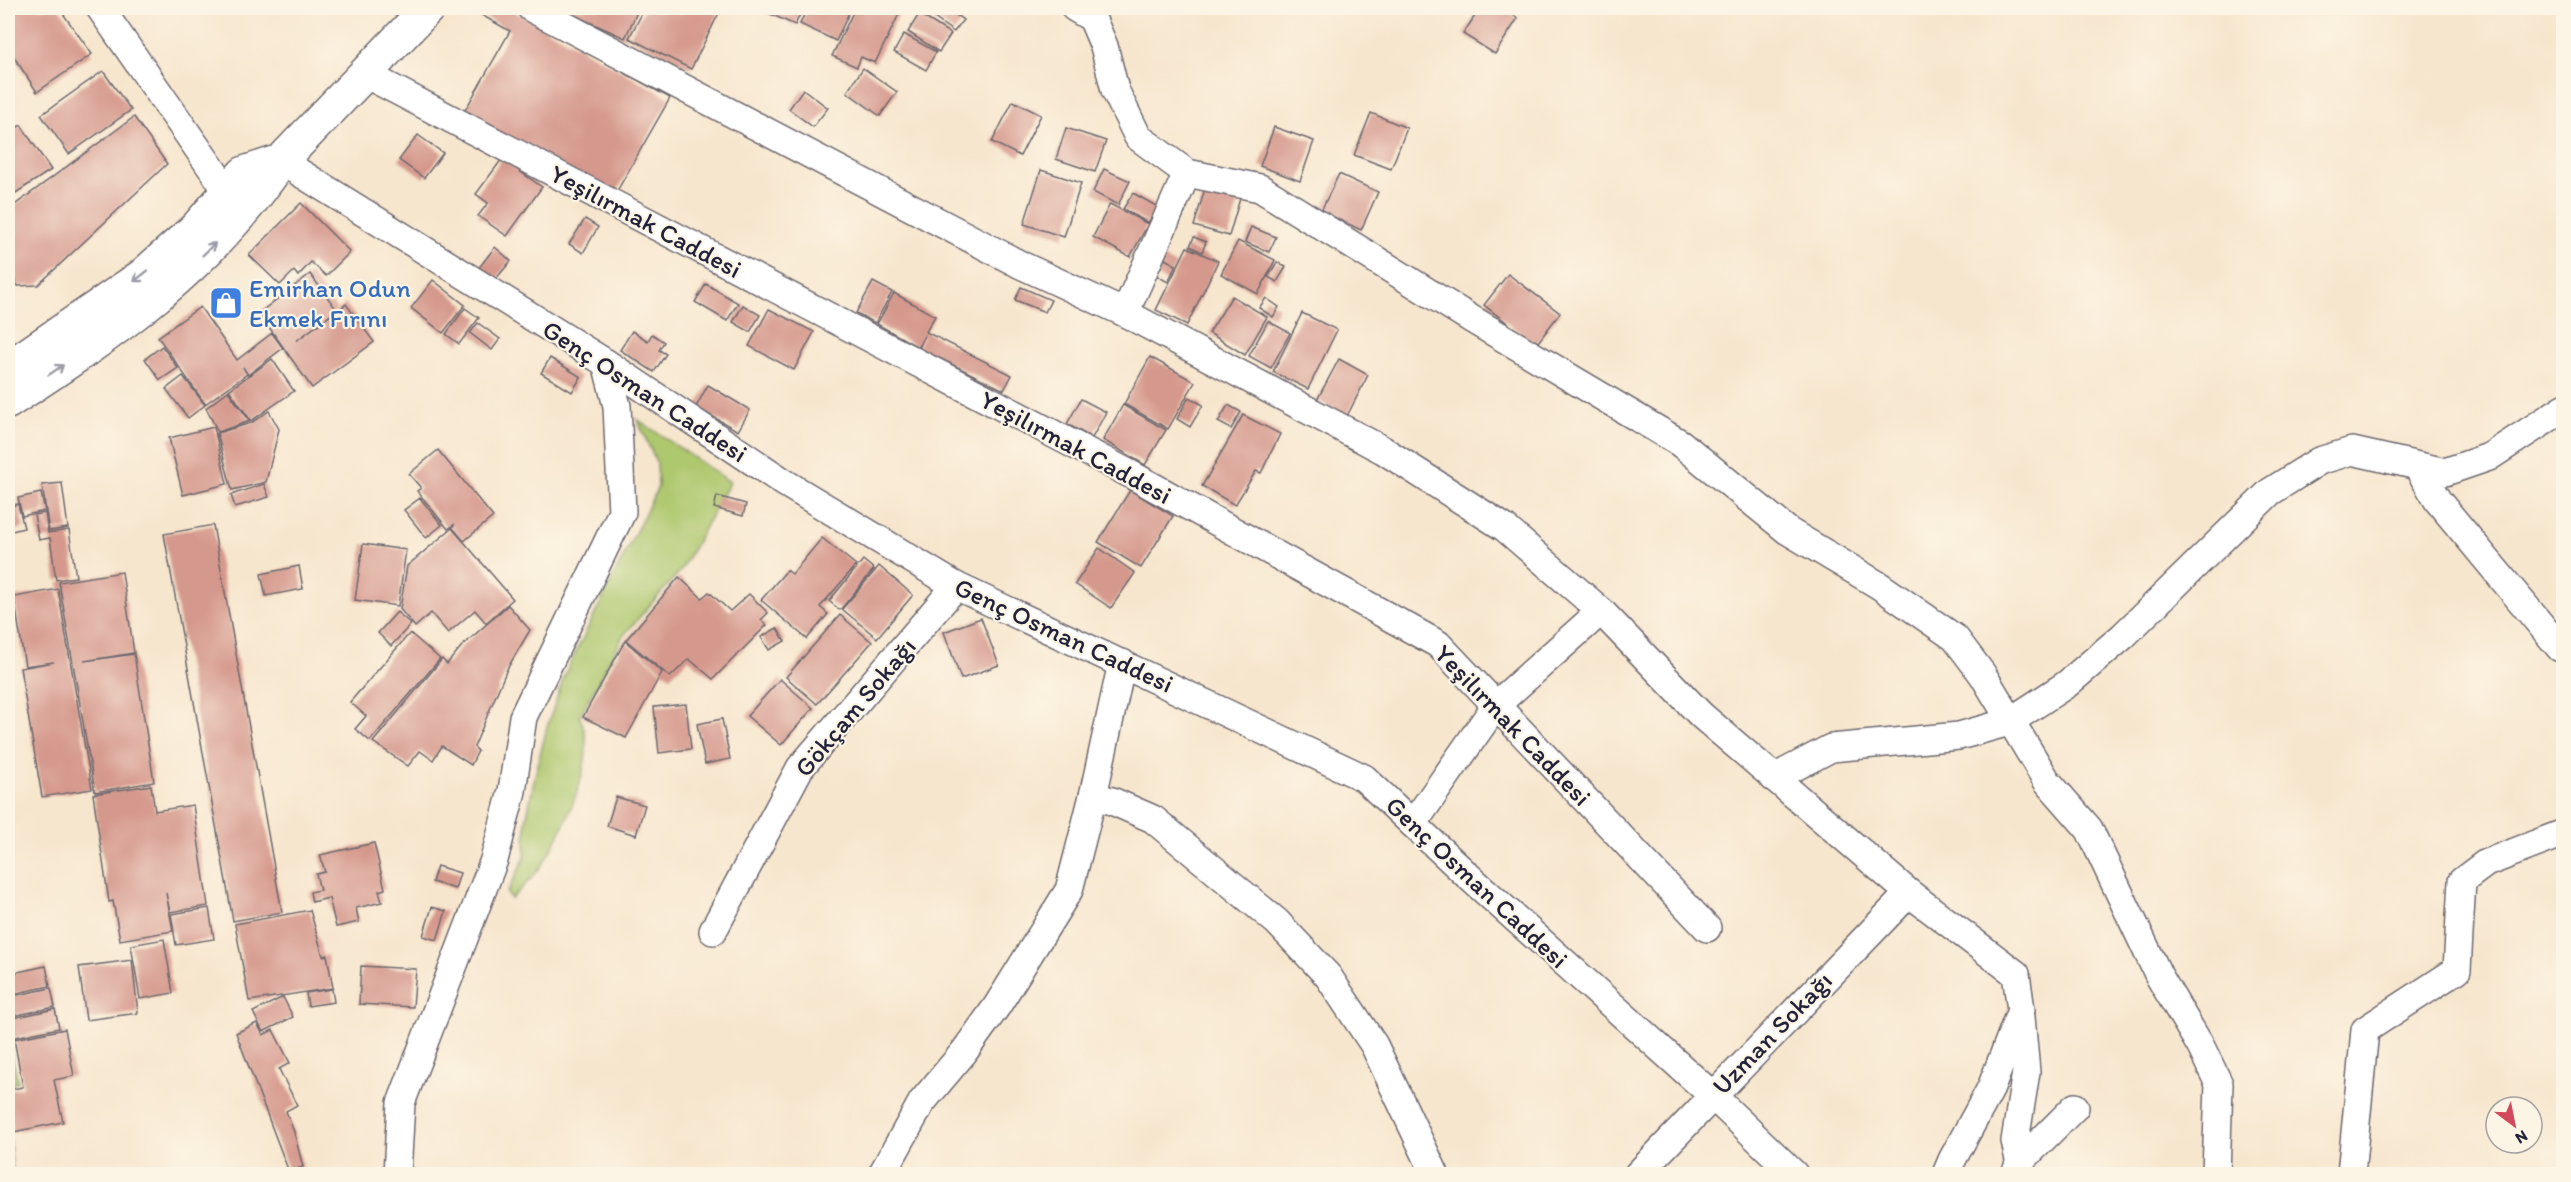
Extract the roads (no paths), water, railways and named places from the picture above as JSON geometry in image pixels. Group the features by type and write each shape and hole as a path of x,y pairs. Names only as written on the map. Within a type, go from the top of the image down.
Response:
{"main road":[{"path":"8,402 152,303 211,248 263,188 281,161 428,8"},
{"path":"8,368 142,276 196,228 244,173 281,161"}],"street":[{"path":"100,8 228,192"},
{"path":"531,8 1021,265 1125,313 1383,450 1505,528 1601,611 1701,715 1909,893 2016,974 2026,1072 2015,1141 2019,1170"},
{"path":"1075,8 1092,18 1104,46 1116,90 1138,137 1187,173 1260,188 1473,320 1680,443 1788,531 1880,586 1954,638 1983,675 2009,722 2047,781 2089,829 2159,976 2200,1045 2219,1084 2216,1174"},
{"name":"Yeşilırmak Caddesi","path":"365,74 1132,475 1438,644 1707,928"},
{"name":"Genç Osman Caddesi","path":"281,161 606,363 785,483 956,586 1364,778 1712,1095 1794,1174"},
{"path":"1125,313 1187,173"},
{"path":"397,1174 401,1103 494,860 512,791 523,717 622,512 617,406 606,363"},
{"path":"1774,778 1831,748 1959,736 2009,722 2067,684 2123,636 2270,492 2319,461 2352,451 2445,472 2489,457 2564,408"},
{"path":"2417,466 2438,501 2560,648"},
{"name":"Gökçam Sokağı","path":"714,931 800,768 956,586"},
{"path":"1413,824 1496,705 1601,611"},
{"path":"882,1174 922,1102 964,1052 997,1006 1069,890 1093,796 1122,663"},
{"path":"1093,796 1112,801 1153,819 1277,922 1328,976 1374,1045 1435,1174"},
{"path":"2351,1174 2364,1030 2457,970 2462,881 2486,863 2564,833"},
{"name":"Uzman Sokağı","path":"1638,1174 1909,893"},
{"path":"1947,1174 1952,1160 1991,1088 2021,1010"},
{"path":"2019,1170 2075,1107"}],"place":[{"name":"Emirhan Odun Ekmek Fırını","path":"226,303"}]}
